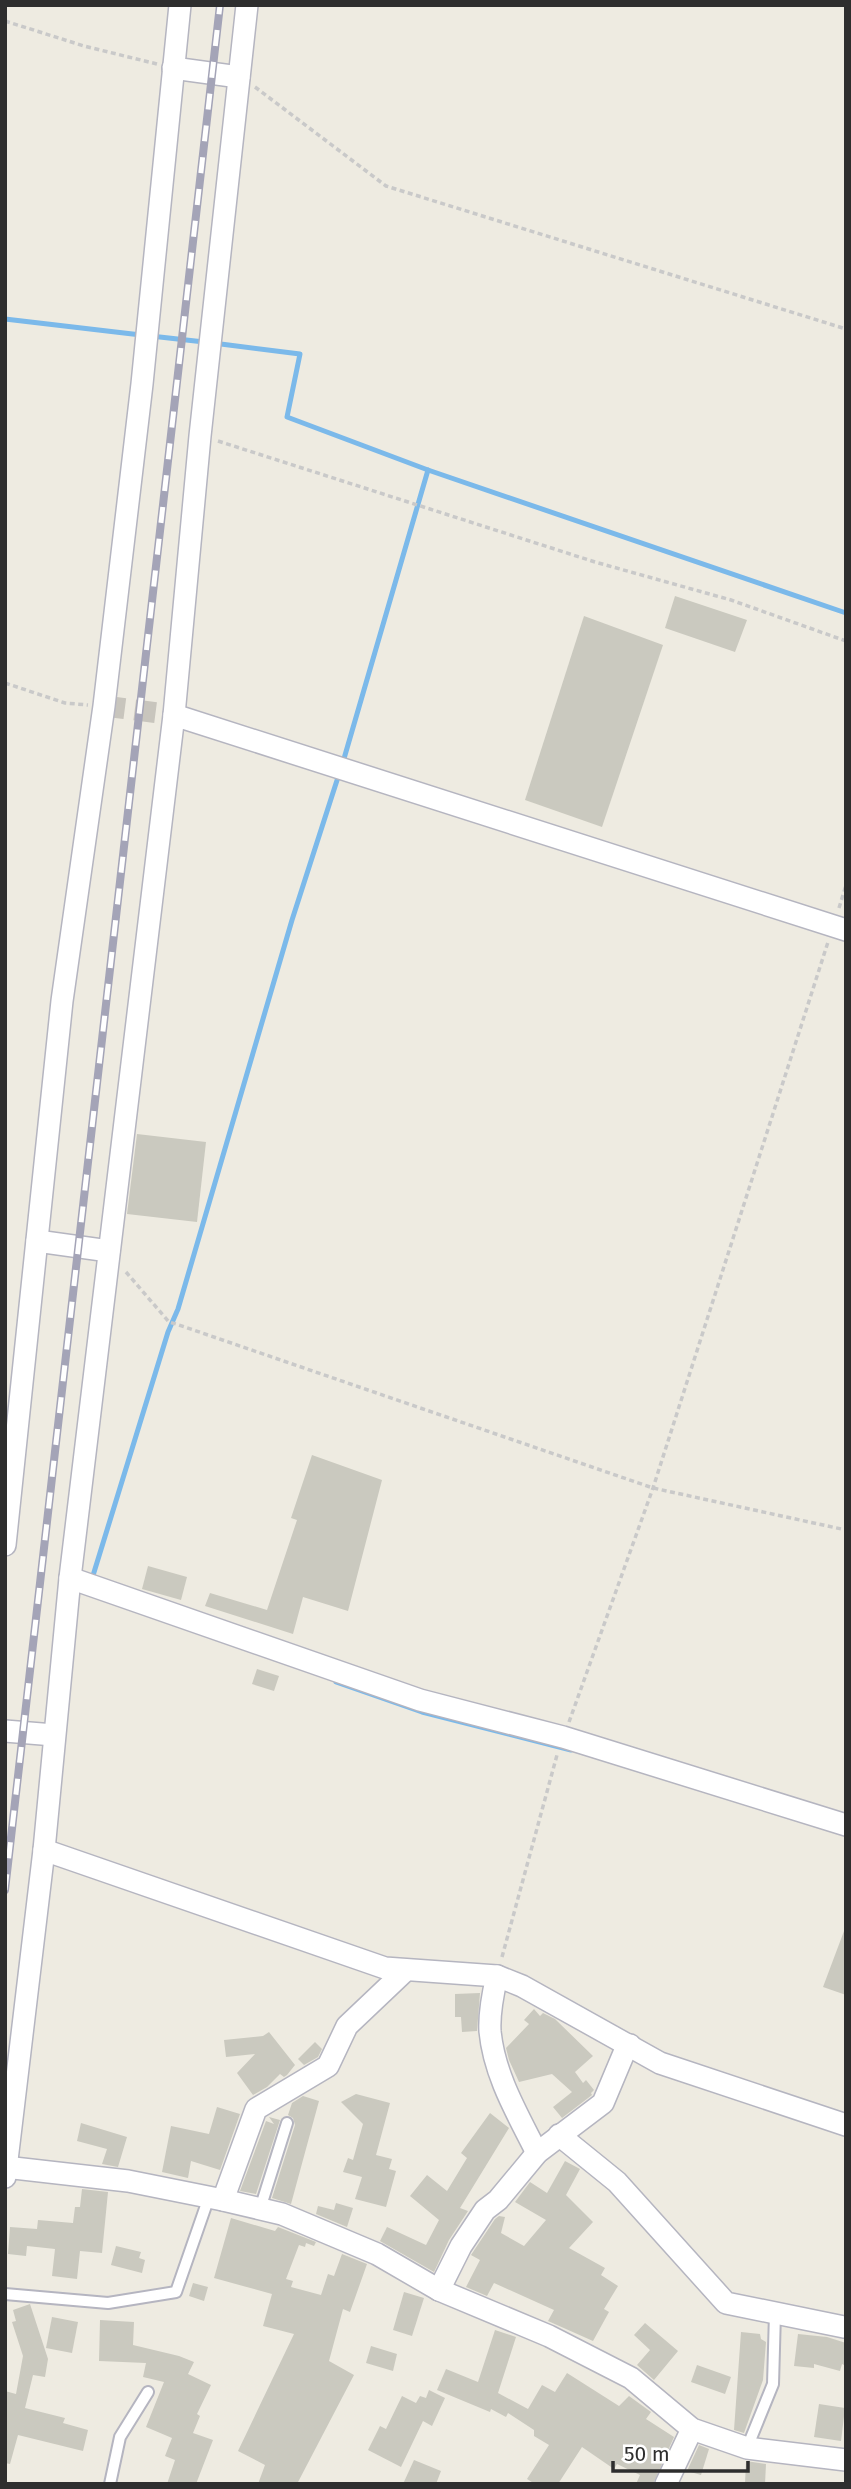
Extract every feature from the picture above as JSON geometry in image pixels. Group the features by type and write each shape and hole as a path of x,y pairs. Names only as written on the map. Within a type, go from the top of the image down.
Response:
{"street":[{"path":"5,1545 62,1001 104,706 142,384 180,5"},
{"path":"247,5 173,715 70,1578 44,1850 6,2170 128,2181 282,2214 377,2254 439,2290 549,2336 631,2378 692,2430 747,2448 846,2460"},
{"path":"173,68 239,77"},
{"path":"173,715 839,928"},
{"path":"37,1241 109,1251"},
{"path":"70,1578 420,1700 563,1737 846,1825"},
{"path":"5,1731 54,1735"},
{"path":"44,1850 385,1968 496,1976 522,1986 660,2063 846,2125"},
{"path":"216,2198 256,2109 328,2066 347,2026 406,1970"},
{"path":"496,1976 490,2028 494,2053 508,2096 537,2153"},
{"path":"439,2290 461,2246 485,2210 498,2200 537,2153 603,2103 630,2045"},
{"path":"559,2135 617,2182 726,2303 844,2327"},
{"path":"666,2484 692,2430"}],"lane":[{"path":"260,2209 287,2123"},
{"path":"5,2294 108,2303 176,2292 216,2198"},
{"path":"747,2448 773,2384 775,2314"},
{"path":"110,2484 120,2437 148,2392"}],"path":[{"path":"5,21 83,46 173,68"},
{"path":"239,77 386,186 846,329"},
{"path":"200,436 595,562 731,600 846,641"},
{"path":"5,684 65,703 104,706"},
{"path":"653,1488 839,928"},
{"path":"109,1251 169,1322 653,1488 846,1530"}],"building":[{"path":"675,596 747,620 735,652 665,628"},
{"path":"584,616 663,645 602,827 525,800"},
{"path":"137,1134 206,1142 197,1222 127,1214"},
{"path":"312,1455 382,1480 348,1611 303,1597 293,1634 205,1606 210,1593 267,1610 297,1520 291,1518"},
{"path":"148,1566 187,1577 181,1600 142,1589"},
{"path":"257,1669 279,1676 274,1691 252,1684"},
{"path":"846,1931 846,1995 823,1987"},
{"path":"480,1993 477,2031 462,2032 461,2017 455,2017 455,1994"},
{"path":"534,2009 540,2016 543,2013 555,2019 593,2056 575,2072 583,2083 586,2080 594,2090 592,2095 562,2118 553,2107 572,2092 552,2074 519,2082 509,2060 506,2048 529,2024 524,2020"},
{"path":"269,2032 295,2065 287,2075 284,2077 280,2074 267,2087 253,2095 237,2073 255,2054 226,2057 224,2040 263,2036"},
{"path":"315,2042 322,2049 318,2057 304,2065 298,2059"},
{"path":"356,2094 390,2103 376,2155 392,2159 389,2169 396,2171 386,2207 355,2199 362,2177 343,2172 348,2158 353,2160 363,2124 341,2102"},
{"path":"303,2096 319,2101 291,2204 272,2198 295,2125 293,2118 288,2115 292,2103"},
{"path":"217,2107 240,2114 220,2170 191,2161 188,2178 162,2172 171,2126 209,2134"},
{"path":"490,2113 509,2128 460,2208 468,2211 449,2240 434,2272 380,2241 387,2227 426,2245 439,2220 410,2196 427,2175 447,2191 467,2158 461,2153"},
{"path":"269,2117 280,2120 256,2194 240,2191 266,2121 274,2124"},
{"path":"81,2123 127,2137 118,2167 102,2164 107,2149 77,2141"},
{"path":"565,2161 580,2169 566,2195 593,2222 569,2248 605,2268 601,2275 618,2286 604,2309 609,2312 593,2341 548,2321 554,2310 494,2283 487,2296 466,2287 480,2260 471,2255 495,2219 499,2216 505,2217 501,2233 524,2246 546,2220 515,2202 530,2182 547,2193"},
{"path":"82,2189 108,2192 102,2253 80,2251 77,2279 52,2276 55,2249 27,2246 26,2256 8,2254 10,2227 37,2229 38,2220 73,2223 75,2207 80,2207"},
{"path":"336,2203 353,2208 347,2227 316,2214 318,2206 334,2210"},
{"path":"231,2218 275,2231 278,2227 316,2242 314,2246 306,2243 305,2247 299,2245 286,2279 293,2281 291,2287 321,2295 328,2274 334,2276 342,2254 367,2264 350,2312 343,2309 329,2361 354,2375 297,2484 258,2484 265,2465 238,2451 294,2334 263,2326 272,2294 214,2278"},
{"path":"116,2246 141,2252 139,2258 145,2260 142,2273 111,2265"},
{"path":"193,2283 208,2287 204,2301 189,2296"},
{"path":"404,2292 424,2298 412,2336 393,2330"},
{"path":"30,2304 48,2359 45,2377 33,2375 25,2408 65,2418 63,2423 88,2430 83,2451 18,2435 10,2464 5,2463 5,2391 16,2394 23,2356 12,2322 16,2321 13,2310"},
{"path":"52,2317 78,2322 72,2353 46,2348"},
{"path":"100,2320 134,2322 133,2345 194,2362 188,2374 211,2385 197,2414 200,2416 193,2433 213,2440 196,2484 167,2484 175,2460 165,2456 172,2438 146,2427 164,2382 143,2377 146,2363 99,2361"},
{"path":"645,2323 678,2351 654,2380 637,2365 650,2350 634,2335"},
{"path":"495,2330 516,2337 498,2393 528,2409 542,2385 555,2392 567,2373 619,2406 629,2396 651,2412 646,2419 674,2437 653,2484 636,2484 640,2475 617,2464 614,2469 582,2447 558,2484 535,2484 527,2479 549,2445 534,2436 534,2430 508,2413 506,2417 491,2409 490,2412 437,2390 446,2369 478,2382"},
{"path":"741,2332 760,2334 761,2339 766,2342 763,2380 744,2433 734,2430"},
{"path":"798,2334 827,2337 846,2343 846,2366 842,2364 840,2371 814,2364 814,2368 794,2366"},
{"path":"371,2346 397,2354 393,2371 366,2363"},
{"path":"697,2365 731,2377 725,2394 691,2382"},
{"path":"429,2390 445,2398 432,2426 423,2421 401,2467 368,2450 380,2426 386,2429 402,2396 416,2403 420,2396 426,2398"},
{"path":"819,2404 845,2408 841,2441 814,2437"},
{"path":"699,2445 709,2449 701,2475 687,2471"},
{"path":"414,2460 441,2471 436,2484 403,2484"},
{"path":"746,2461 766,2464 765,2484 745,2484"}],"waterway":[{"path":"5,319 141,335"},
{"path":"151,336 204,342"},
{"path":"213,343 300,354 287,417 428,470 846,613"},
{"path":"343,762 428,470"},
{"path":"91,1582 168,1332 178,1309 292,920 340,771"},
{"path":"336,1682 422,1712 571,1750"}],"tunnel":[{"path":"104,706 174,715"}],"railway":[{"path":"5,1890 220,5"}]}
